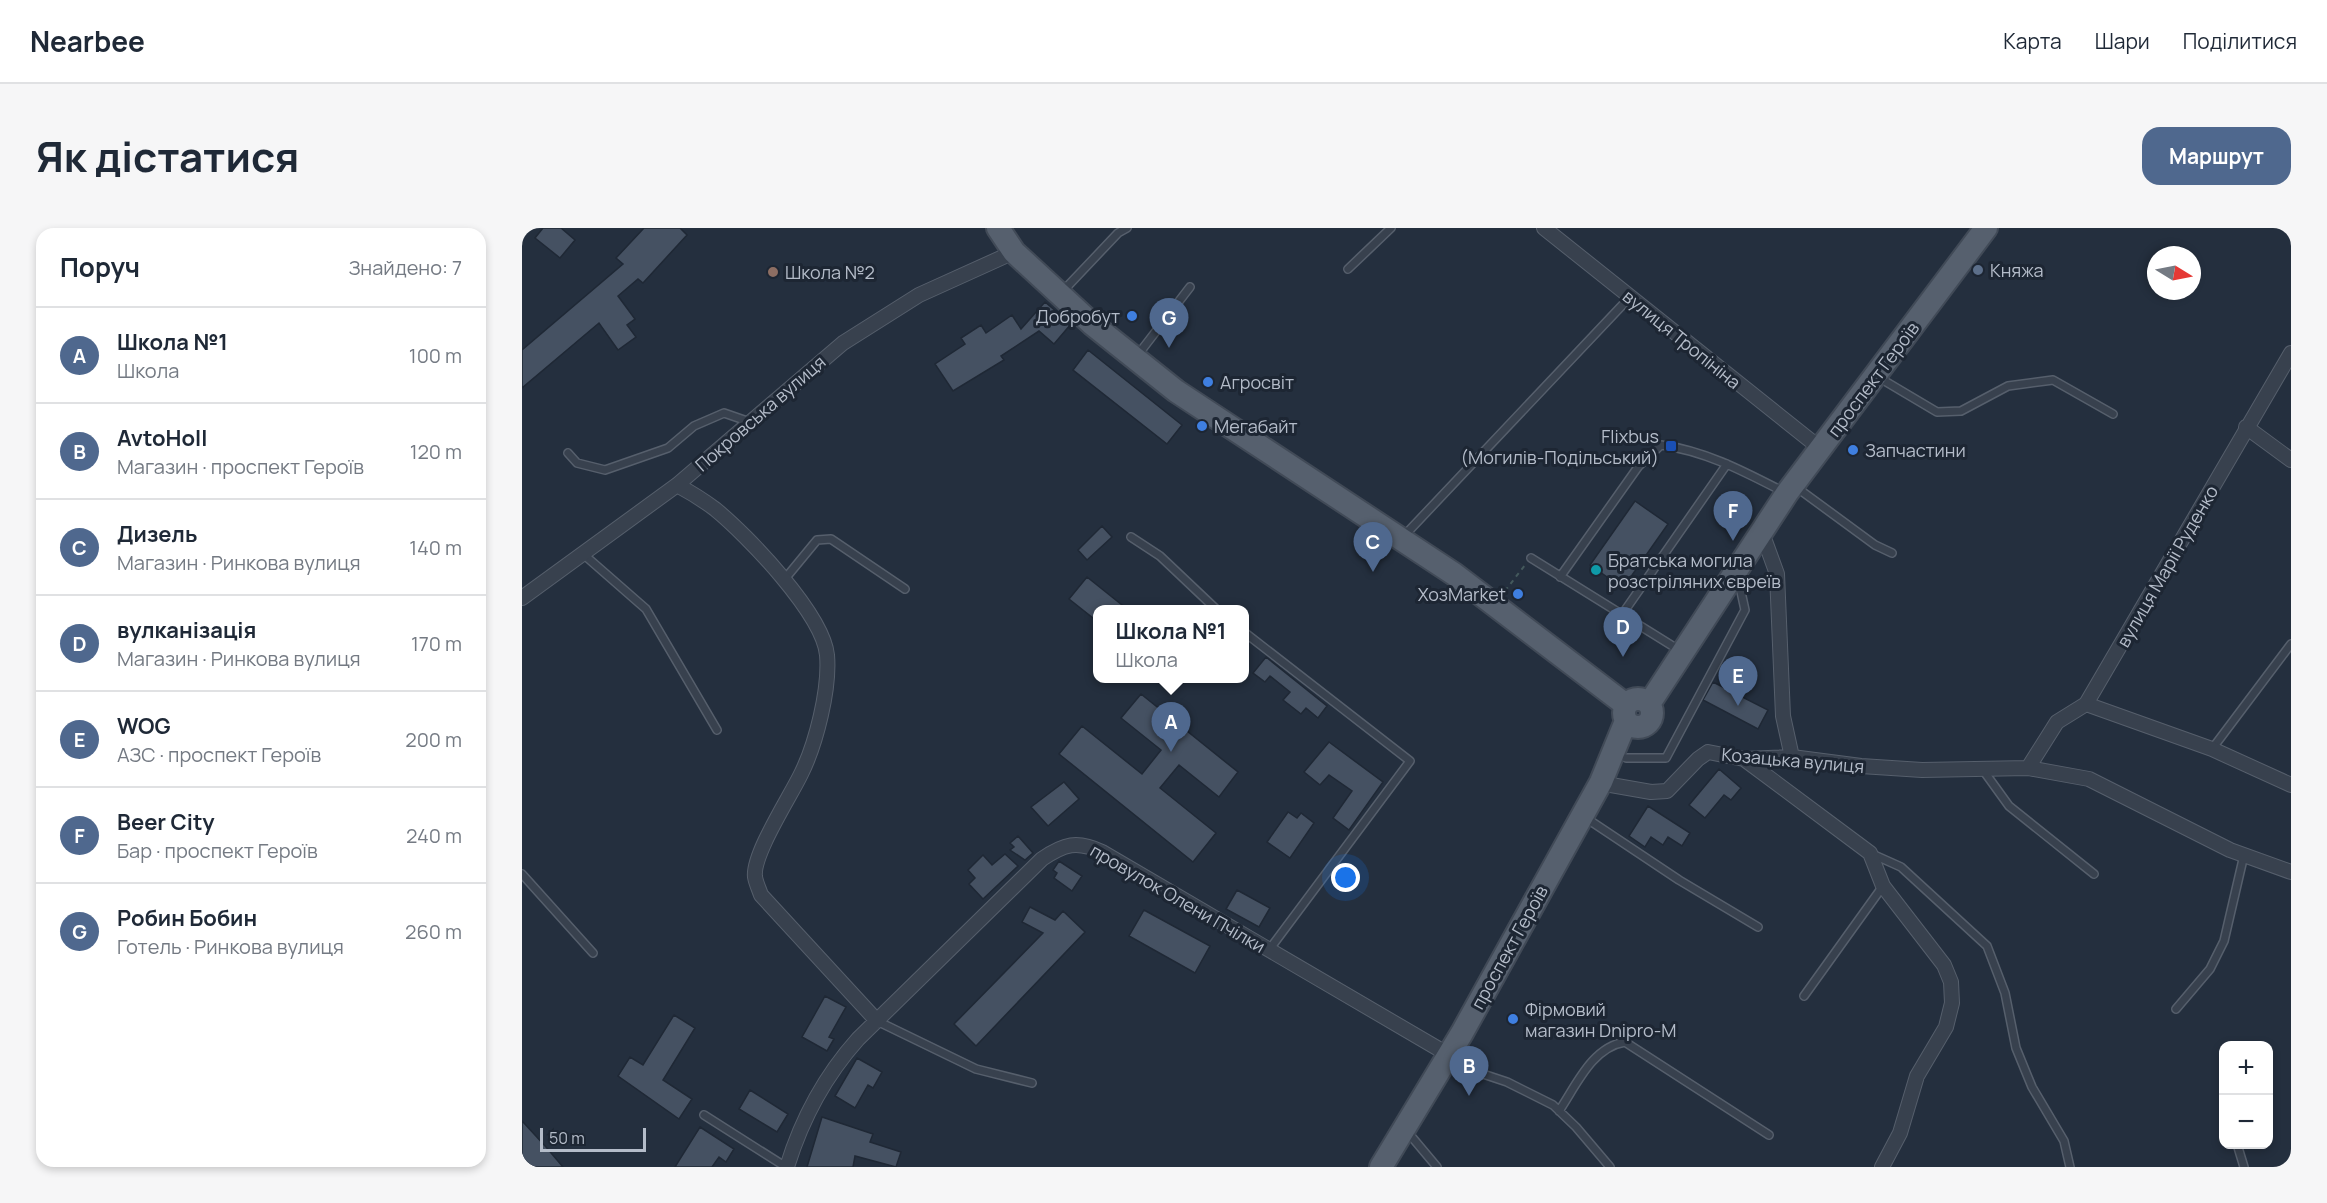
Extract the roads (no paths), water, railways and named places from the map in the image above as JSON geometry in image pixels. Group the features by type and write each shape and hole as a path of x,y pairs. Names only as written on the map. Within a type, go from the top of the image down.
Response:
{"main road":[{"path":"998,228 1014,252 1060,294 1176,391 1454,574 1635,715"},
{"name":"проспект Героїв","path":"1393,1167 1635,715 1682,652 1790,489 1984,229"},
{"name":"проспект Героїв","path":"1381,1167 1453,1058 1592,822 1626,758 1635,715"}],"street":[{"name":"вулиця Тропініна","path":"1544,228 1821,449"},
{"name":"Покровська вулиця","path":"522,598 676,485 843,343 919,295 1014,252"},
{"name":"вулиця Марії Руденко","path":"2086,704 2291,353"},
{"path":"2246,427 2291,460"},
{"path":"676,485 716,510 784,580 818,628 827,655 822,708 802,772 761,850 755,875 761,895 877,1021"},
{"path":"1761,531 1777,573 1783,716 1792,756"},
{"path":"2028,768 2057,722 2086,704 2212,749 2291,785"},
{"name":"Козацька вулиця","path":"1611,785 1651,792 1667,791 1698,759 1708,752 1744,759 1792,756 1861,766 1922,770 2028,768 2089,779 2244,855 2291,872"},
{"path":"1744,759 1870,853 1883,886 1944,965 1951,982 1952,1003 1946,1027 1917,1076 1900,1133 1882,1167"},
{"name":"провулок Олени Пчілки","path":"786,1167 796,1136 814,1099 835,1065 1042,860 1060,847 1073,843 1087,845 1102,852 1453,1058"}],"lane":[{"path":"1060,294 1118,233 1127,228"},
{"path":"1348,269 1391,228"},
{"path":"1135,358 1190,287"},
{"path":"1402,538 1630,297"},
{"path":"1876,376 1937,412 1961,411 2008,386 2053,380 2113,414"},
{"path":"568,453 577,463 605,470 668,448 694,426 724,413 750,422"},
{"path":"1560,577 1638,467 1661,445 1684,448 1790,489 1875,545 1892,553"},
{"path":"1622,616 1727,464"},
{"path":"784,580 817,540 823,537 831,539 905,589"},
{"path":"1131,537 1160,556 1214,605"},
{"path":"582,553 645,609 717,730"},
{"path":"1531,558 1682,652"},
{"path":"1626,758 1666,758 1745,610 1736,568"},
{"path":"1249,635 1410,760 1269,950"},
{"path":"2212,749 2291,644"},
{"path":"1983,769 2009,806 2094,874"},
{"path":"1592,822 1678,880 1758,927"},
{"path":"1870,853 1900,867 1987,946 2005,993 2016,1048 2032,1087 2064,1141 2070,1167"},
{"path":"2176,1009 2210,969 2224,941 2244,855"},
{"path":"522,874 593,953"},
{"path":"1804,996 1883,886"},
{"path":"877,1021 976,1069 1032,1083"},
{"path":"1559,1111 1596,1056 1611,1044 1625,1042 1770,1135"},
{"path":"1453,1058 1465,1068 1507,1082 1552,1105 1610,1167"},
{"path":"704,1114 786,1167"},
{"path":"1411,1136 1437,1167"},
{"path":"2239,1149 2244,1167"}],"place":[{"name":"Княжа","path":"1978,270"},
{"name":"Школа №2","path":"773,272"},
{"name":"Добробут","path":"1132,316"},
{"name":"Робин Бобин","path":"1169,348"},
{"name":"Агросвіт","path":"1208,382"},
{"name":"Мегабайт","path":"1202,426"},
{"name":"Flixbus (Могилів-Подільський)","path":"1671,446"},
{"name":"Запчастини","path":"1853,450"},
{"name":"Beer City","path":"1733,541"},
{"name":"Братська могила розстріляних євреїв","path":"1596,570"},
{"name":"Дизель","path":"1373,572"},
{"name":"ХозMarket","path":"1518,594"},
{"name":"вулканізація","path":"1623,657"},
{"name":"WOG","path":"1738,706"},
{"name":"Школа №1","path":"1171,752"},
{"name":"Фірмовий магазин Dnipro-M","path":"1513,1019"},
{"name":"AvtoHoll","path":"1469,1096"}]}
